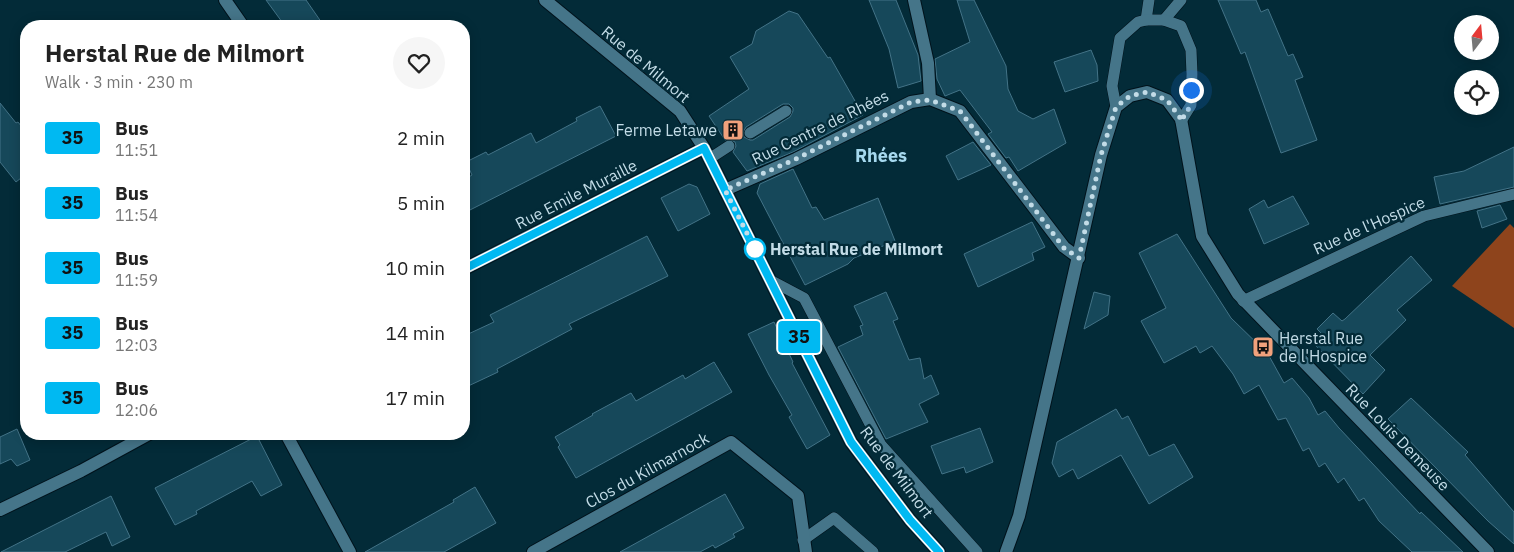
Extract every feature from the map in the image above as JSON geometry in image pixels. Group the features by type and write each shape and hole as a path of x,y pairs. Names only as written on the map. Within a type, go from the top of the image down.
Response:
{"street":[{"path":"225,0 239,20"},
{"name":"Rue de Milmort","path":"545,0 680,111 707,154 851,442 910,520 940,552"},
{"path":"914,0 928,63 930,100 960,111 1064,248 1079,258"},
{"path":"1006,552 1019,516 1101,155 1116,107 1130,96 1147,92 1167,100 1181,119 1202,236 1243,301"},
{"name":"Rue Centre de Rhées","path":"725,190 796,159 911,102 930,100"},
{"name":"Rue Emile Muraille","path":"470,266 707,154"},
{"name":"Rue Louis Demeuse","path":"1243,301 1488,552"},
{"path":"0,510 81,471 137,440"},
{"path":"289,440 350,552"},
{"name":"Clos du Kilmarnock","path":"533,552 731,442 798,496 805,546"}],"lane":[{"path":"1146,20 1150,0"},
{"path":"1164,20 1181,0"},
{"path":"1116,107 1112,86 1120,38 1138,22 1164,20 1181,26 1191,50 1191,105 1181,121"},
{"path":"750,133 786,112"},
{"path":"707,154 729,146"},
{"name":"Rue de l'Hospice","path":"1243,301 1424,216 1514,194"},
{"path":"770,280 804,298 882,445 977,552"},
{"path":"805,546 834,518 873,552"}],"shaded area":[{"path":"1510,224 1514,228 1514,328 1452,286"}],"building":[{"path":"266,0 306,0 320,20 281,20"},
{"path":"869,0 896,0 918,55 921,81 898,88 889,49"},
{"path":"957,0 974,0 1006,66 1008,89 1018,111 1033,119 1054,109 1066,143 1018,171 1009,157 1006,158 988,134 992,132 960,90 945,96 937,79 935,59 970,42"},
{"path":"1218,0 1256,0 1261,12 1268,9 1288,56 1293,54 1303,77 1295,80 1317,140 1281,153 1245,52 1241,54"},
{"path":"789,11 798,14 828,58 830,57 863,115 793,152 747,171 733,152 736,146 735,142 729,139 725,140 709,116 749,89 730,57 752,44 756,31","holes":["783,104 789,104 793,108 790,117 753,140 744,137 743,133 746,127"]},
{"path":"1091,50 1097,65 1098,81 1065,92 1054,62"},
{"path":"0,103 16,123 18,122 20,124 20,179 16,182 0,162"},
{"path":"600,106 616,136 470,210 470,176 472,175 470,160 486,152 488,155 531,133 536,143 577,121 576,118"},
{"path":"973,142 991,165 958,180 946,156"},
{"path":"1514,147 1514,187 1440,204 1434,177 1464,171"},
{"path":"793,169 812,208 816,207 824,220 878,198 895,241 854,258 848,264 805,285 757,193 760,184"},
{"path":"689,184 697,187 710,214 678,231 661,198"},
{"path":"1293,196 1309,224 1264,244 1249,209 1264,200 1268,208"},
{"path":"1500,205 1507,219 1482,228 1477,211"},
{"path":"1032,222 1045,247 1032,253 1034,260 978,287 964,254"},
{"path":"1177,234 1231,318 1268,354 1284,383 1292,378 1309,398 1318,415 1325,411 1420,514 1421,512 1463,552 1412,552 1379,521 1364,498 1359,501 1344,478 1338,483 1325,463 1319,467 1309,448 1303,451 1286,418 1278,420 1259,385 1244,394 1233,374 1212,346 1200,353 1196,346 1164,363 1141,321 1166,308 1139,253"},
{"path":"647,236 668,276 569,324 572,329 497,369 498,372 470,385 470,333 494,322 490,315"},
{"path":"1411,256 1432,280 1397,310 1406,320 1370,355 1385,370 1363,394 1316,346 1325,337 1317,329 1333,313 1342,321 1345,319"},
{"path":"886,292 898,319 893,321 909,360 920,358 924,379 931,375 939,394 919,404 928,422 886,439 838,347 863,335 860,326 863,325 854,306"},
{"path":"1094,292 1110,296 1108,315 1084,329"},
{"path":"774,322 792,363 830,435 807,449 789,417 792,415 748,334"},
{"path":"714,362 732,392 576,478 558,447 560,445 555,437 631,393 636,401 683,375 685,379"},
{"path":"1411,398 1468,452 1465,455 1514,512 1514,544 1488,521 1388,419"},
{"path":"1116,409 1122,419 1128,416 1149,456 1174,444 1193,477 1149,504 1121,455 1078,479 1073,469 1059,477 1052,463 1057,442"},
{"path":"980,428 993,462 966,473 964,467 942,474 931,446"},
{"path":"17,429 30,460 17,466 11,459 0,464 0,437"},
{"path":"249,440 259,440 282,485 261,496 252,481 196,511 197,514 175,525 155,488"},
{"path":"475,487 496,523 444,552 365,552 454,502 453,500"},
{"path":"725,494 744,528 733,534 735,537 715,548 713,545 700,552 620,552"},
{"path":"111,496 130,537 112,546 106,532 65,552 1,552"}],"bus line":[{"name":"35","path":"470,266 704,148 851,442 910,520 939,552"}],"place":[{"name":"Ferme Letawe","path":"733,130"},
{"name":"Herstal Rue de Milmort","path":"755,249"},
{"name":"Herstal Rue de l'Hospice","path":"1263,347"}],"district":[{"name":"Rhées","path":"881,156"}],"route":[{"path":"755,249 725,190 796,159 911,102 930,100 960,111 1064,248 1079,258 1101,155 1116,107 1130,96 1147,92 1167,100 1181,121 1191,105 1191,90"}]}
